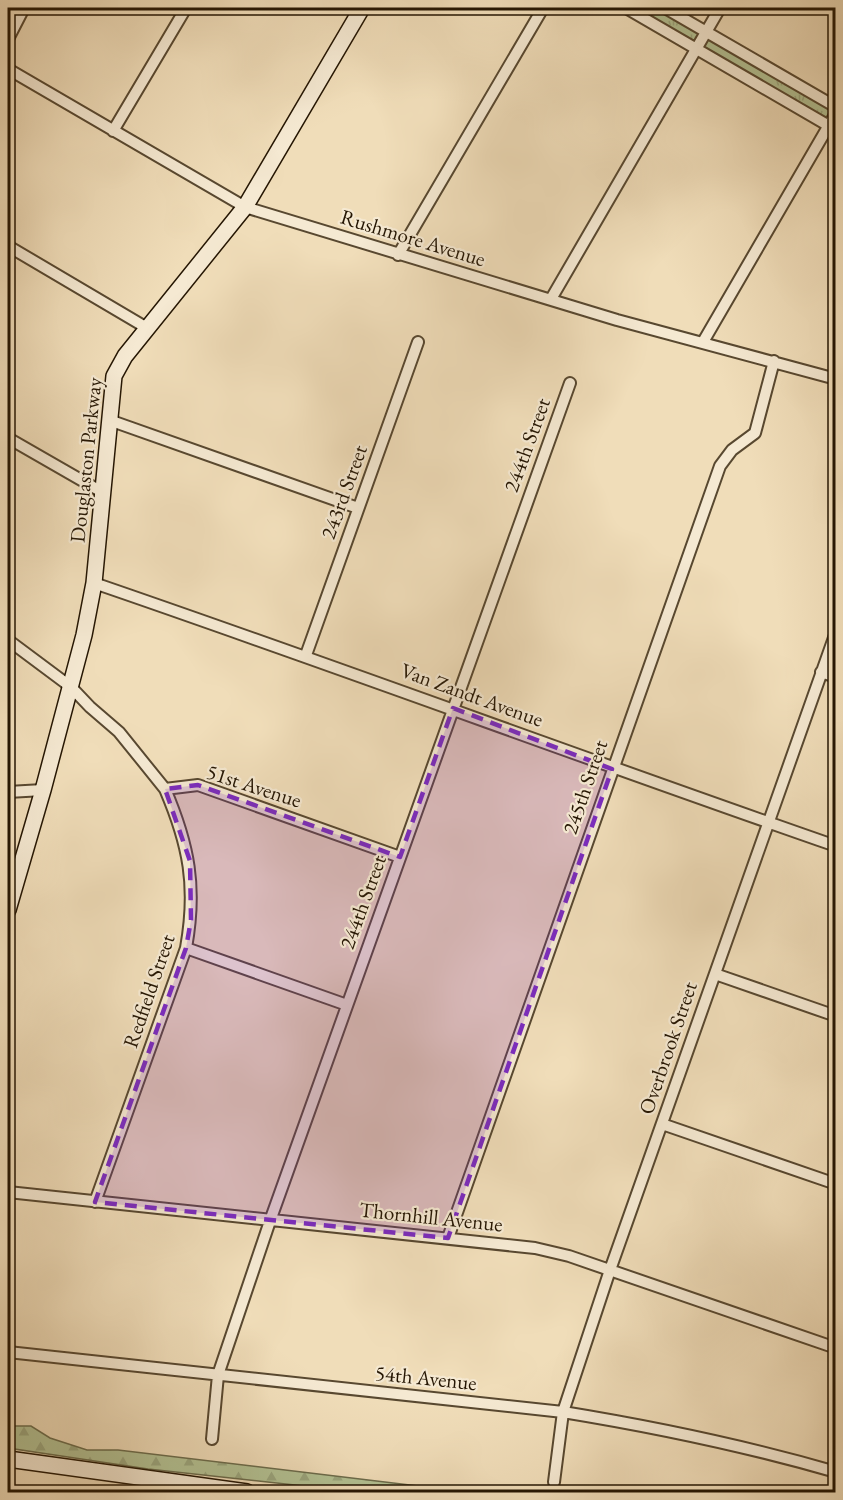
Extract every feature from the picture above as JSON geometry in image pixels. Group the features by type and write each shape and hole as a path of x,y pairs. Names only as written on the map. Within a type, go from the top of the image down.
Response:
{"main road":[{"name":"Douglaston Parkway","path":"8,910 71,687 94,583 114,376 121,361 245,207 362,8"},
{"path":"8,1459 248,1492"}],"street":[{"path":"8,39 24,8"},
{"path":"113,130 186,8"},
{"path":"398,255 543,8"},
{"path":"626,8 832,128"},
{"path":"665,8 836,107"},
{"path":"551,299 720,8"},
{"name":"Rushmore Avenue","path":"8,69 245,207 616,320 836,380"},
{"path":"703,342 832,128 836,113"},
{"path":"8,246 147,328"},
{"name":"243rd Street","path":"306,656 418,342"},
{"name":"245th Street","path":"448,1238 720,466 732,450 755,433 774,362"},
{"name":"244th Street","path":"212,1439 218,1376 270,1221 570,383"},
{"path":"109,420 358,508"},
{"path":"8,438 102,492"},
{"name":"Van Zandt Avenue","path":"94,583 453,708 612,768 836,846"},
{"name":"Overbrook Street","path":"554,1482 563,1412 610,1270 836,632"},
{"path":"8,640 71,687 119,732 165,789"},
{"path":"821,672 836,677"},
{"name":"51st Avenue","path":"165,789 198,785 400,857"},
{"name":"Redfield Street","path":"95,1202 186,948 191,920 190,861 184,838 165,789"},
{"path":"8,792 43,790"},
{"path":"186,948 347,1005"},
{"path":"715,974 836,1016"},
{"path":"662,1124 836,1184"},
{"name":"Thornhill Avenue","path":"8,1192 535,1248 610,1270 836,1348"},
{"name":"54th Avenue","path":"8,1352 563,1412 638,1424 716,1441 836,1472"}],"highlighted area":[{"path":"453,708 612,769 448,1238 95,1202 186,948 191,920 190,861 165,789 198,785 400,857"}],"green space":[{"path":"631,8 659,8 835,111 835,126"},
{"path":"8,1426 31,1426 50,1438 87,1450 118,1450 468,1492 358,1492 148,1469 8,1448"}]}
